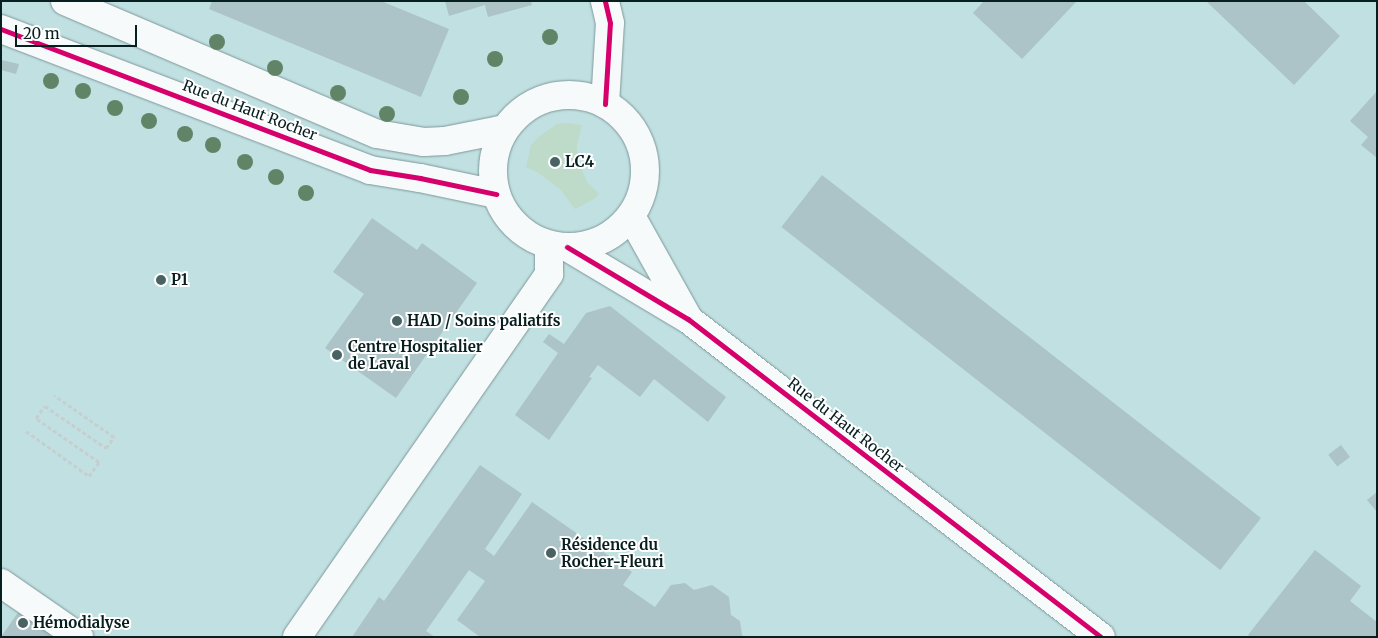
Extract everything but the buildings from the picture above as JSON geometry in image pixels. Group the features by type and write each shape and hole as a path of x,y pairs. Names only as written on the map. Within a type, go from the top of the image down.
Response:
{"street":[{"name":"Rue du Haut Rocher","path":"65,1 377,134 424,142 445,141 505,129"},
{"path":"605,1 610,23 605,104"},
{"name":"Rue du Haut Rocher","path":"1,29 370,170 496,194"},
{"path":"172,46 175,94"},
{"path":"562,95 584,97 605,104 622,116 642,150 646,173 642,196 632,216 616,232 596,244 558,246 526,234 508,216 496,194 493,172 496,150 505,129 520,113 540,101 562,95"},
{"name":"Rue du Haut Rocher","path":"632,216 688,319"},
{"name":"Rue du Haut Rocher","path":"558,246 688,319 1100,637"},
{"path":"297,637 549,274 558,246"},
{"path":"1,583 80,637"}],"path":[{"path":"26,431 89,476 99,462 36,418 45,406 106,448 114,437 54,395"}],"green space":[{"path":"557,124 582,125 577,145 577,158 587,182 599,194 594,199 575,209 560,189 537,172 526,167 531,145 539,136"}],"cycle path":[{"path":"605,1 610,23 605,104"},
{"path":"1,29 370,170 496,194"},
{"path":"567,247 688,319 1101,637"}],"place":[{"name":"LC4","path":"555,162"},
{"name":"P1","path":"161,280"},
{"name":"HAD / Soins paliatifs","path":"397,321"},
{"name":"Centre Hospitalier de Laval","path":"337,355"},
{"name":"Résidence du Rocher-Fleuri","path":"551,553"},
{"name":"Hémodialyse","path":"23,623"}]}
